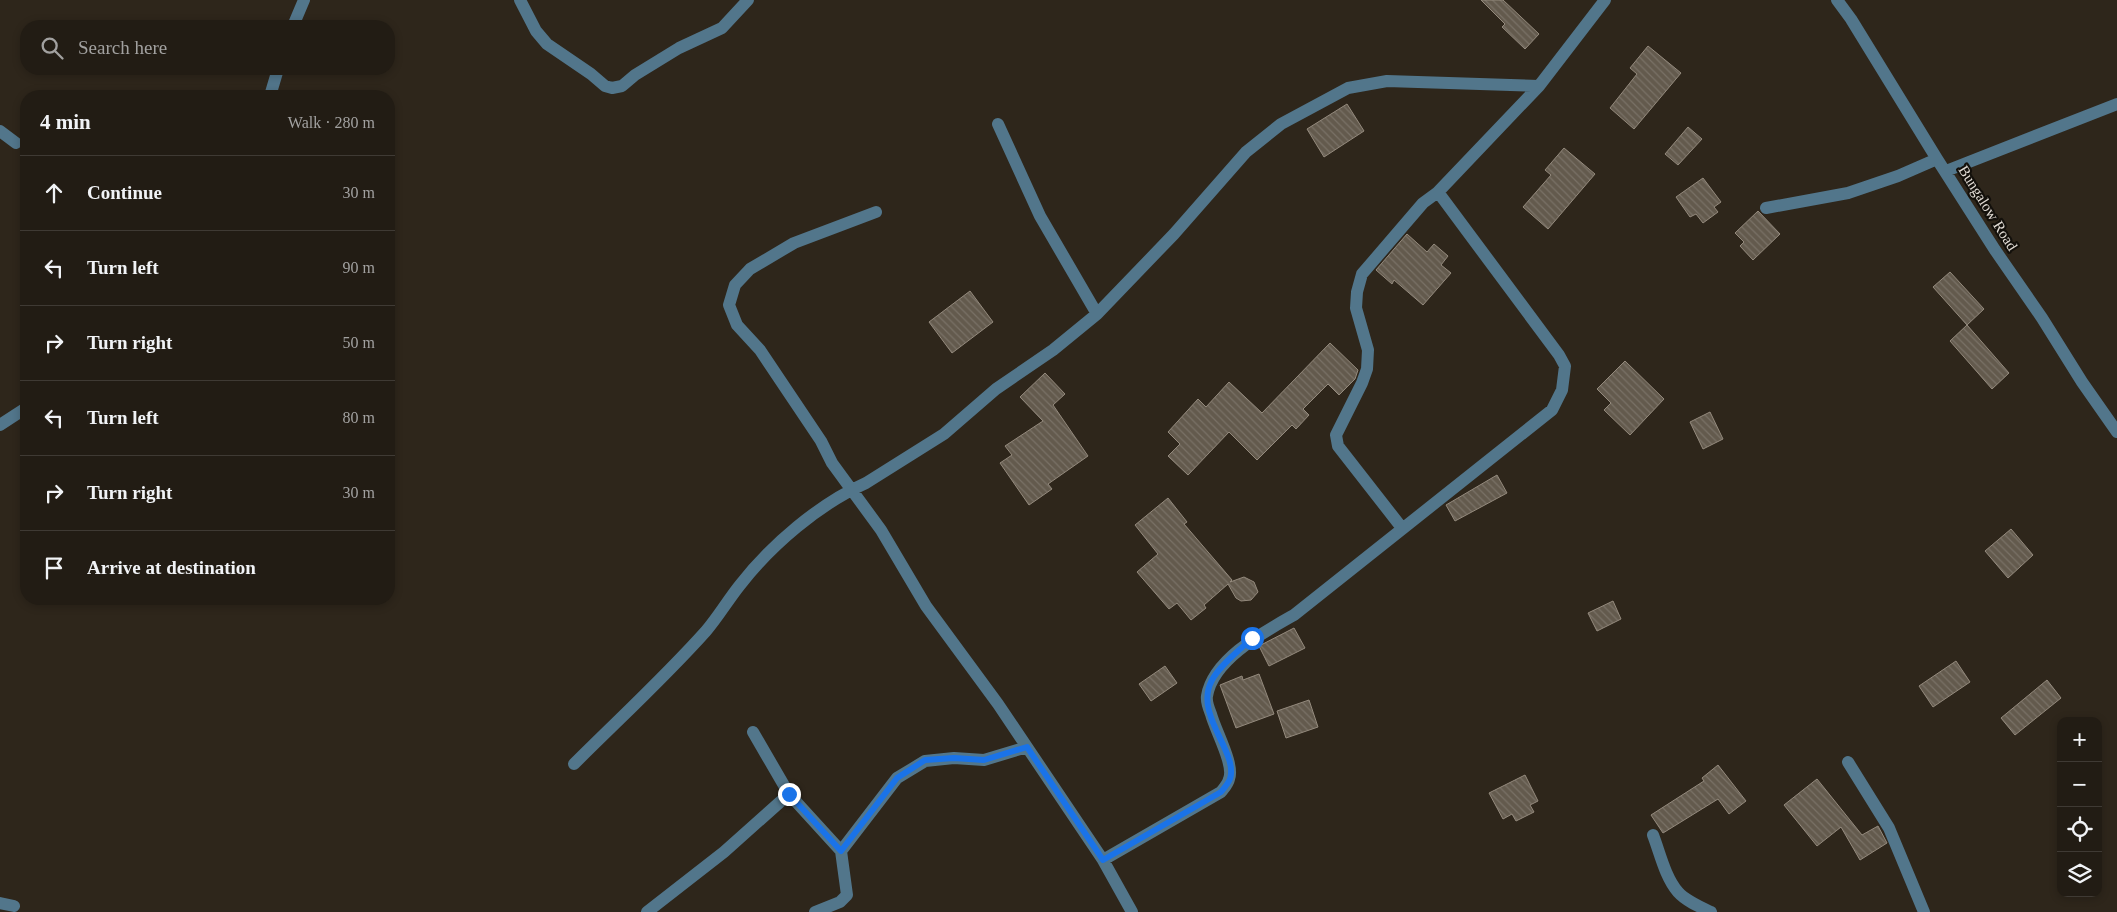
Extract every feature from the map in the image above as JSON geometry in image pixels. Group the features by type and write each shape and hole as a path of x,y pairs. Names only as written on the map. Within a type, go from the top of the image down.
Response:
{"street":[{"path":"296,20 304,0"},
{"path":"520,0 536,31 547,44 591,74 605,86 612,88 622,86 634,75 679,48 722,28 748,0"},
{"path":"1402,528 1338,446 1336,435 1367,370 1368,350 1356,308 1357,292 1362,274 1423,203 1438,192 1539,86 1605,0"},
{"name":"Bungalow Road","path":"1837,0 1851,19 1995,250 2117,432"},
{"path":"272,90 276,75"},
{"path":"574,764 674,666 708,629 740,584 779,543 804,522 852,489 866,483 944,434 996,388 1053,350 1097,314 1174,234 1246,152 1281,124 1348,88 1387,81 1539,86"},
{"path":"1946,171 2117,104"},
{"path":"998,124 1040,216 1097,314"},
{"path":"0,130 16,143"},
{"path":"1766,208 1848,193 1898,176 1937,159"},
{"path":"1103,860 1221,792 1230,778 1230,762 1216,732 1206,698 1212,680 1230,659 1252,638 1294,615 1552,410 1562,390 1566,366 1438,192"},
{"path":"876,212 794,243 750,269 735,285 729,305 737,325 760,350 820,441 832,463 881,530 926,606 998,704 1103,860 1132,912"},
{"path":"0,426 20,412"},
{"path":"752,732 789,794 841,851 848,888 845,899 815,912"},
{"path":"841,851 897,778 925,760 954,758 984,760 1027,747"},
{"path":"1848,762 1889,828 1924,912"},
{"path":"647,912 724,852 789,794"},
{"path":"1653,835 1669,877 1678,892 1689,901 1711,912"},
{"path":"0,904 14,906"}],"building":[{"path":"1481,0 1503,0 1539,34 1525,49 1502,27 1505,24"},
{"path":"1648,46 1681,73 1634,129 1610,108 1637,74 1630,68"},
{"path":"1347,104 1364,131 1324,157 1307,129"},
{"path":"1688,127 1702,139 1678,165 1665,154"},
{"path":"1564,148 1595,174 1548,229 1523,207 1551,175 1545,170"},
{"path":"1703,178 1721,202 1714,207 1718,212 1703,223 1696,214 1690,217 1676,197"},
{"path":"1758,211 1780,234 1753,260 1740,246 1744,242 1735,233"},
{"path":"1407,234 1427,252 1434,244 1448,256 1441,265 1451,273 1423,305 1394,280 1392,284 1376,270"},
{"path":"1950,272 1984,309 1967,325 1933,287"},
{"path":"970,291 993,322 952,353 929,322"},
{"path":"1967,325 2009,373 1992,389 1950,341"},
{"path":"1330,343 1358,370 1355,379 1339,395 1328,384 1303,409 1309,415 1296,429 1292,425 1257,460 1229,432 1188,475 1168,456 1180,444 1168,432 1198,399 1206,407 1229,382 1262,413"},
{"path":"1625,361 1664,399 1630,435 1604,410 1611,403 1597,389"},
{"path":"1045,373 1065,394 1053,405 1088,456 1048,484 1052,489 1029,505 1000,463 1012,455 1005,446 1043,421 1020,397"},
{"path":"1710,412 1723,439 1703,449 1690,422"},
{"path":"1497,475 1507,493 1455,521 1446,505"},
{"path":"1168,498 1187,522 1184,524 1232,580 1230,582 1244,577 1254,582 1258,592 1251,600 1241,601 1236,598 1228,584 1204,605 1206,608 1191,620 1177,603 1169,609 1137,572 1158,554 1135,525"},
{"path":"2011,529 2033,555 2008,578 1985,551"},
{"path":"1613,601 1621,619 1597,631 1588,613"},
{"path":"1294,628 1305,648 1269,666 1259,646"},
{"path":"1956,661 1970,682 1933,707 1919,686"},
{"path":"1165,666 1177,683 1151,701 1139,684"},
{"path":"1259,674 1274,714 1236,728 1220,685 1242,676 1243,680"},
{"path":"2047,680 2061,698 2015,735 2001,718"},
{"path":"1309,700 1318,727 1286,738 1277,711"},
{"path":"1718,765 1746,801 1729,814 1718,799 1663,833 1651,815 1704,781 1702,778"},
{"path":"1525,775 1538,801 1530,805 1534,812 1516,821 1512,814 1503,819 1489,793"},
{"path":"1817,779 1862,835 1878,826 1887,843 1860,860 1841,827 1817,846 1784,805"}],"route":[{"path":"789,794 841,851 897,778 925,760 954,758 984,760 1027,747 1103,860 1221,792 1230,778 1230,762 1216,732 1206,698 1212,680 1252,638"}]}
